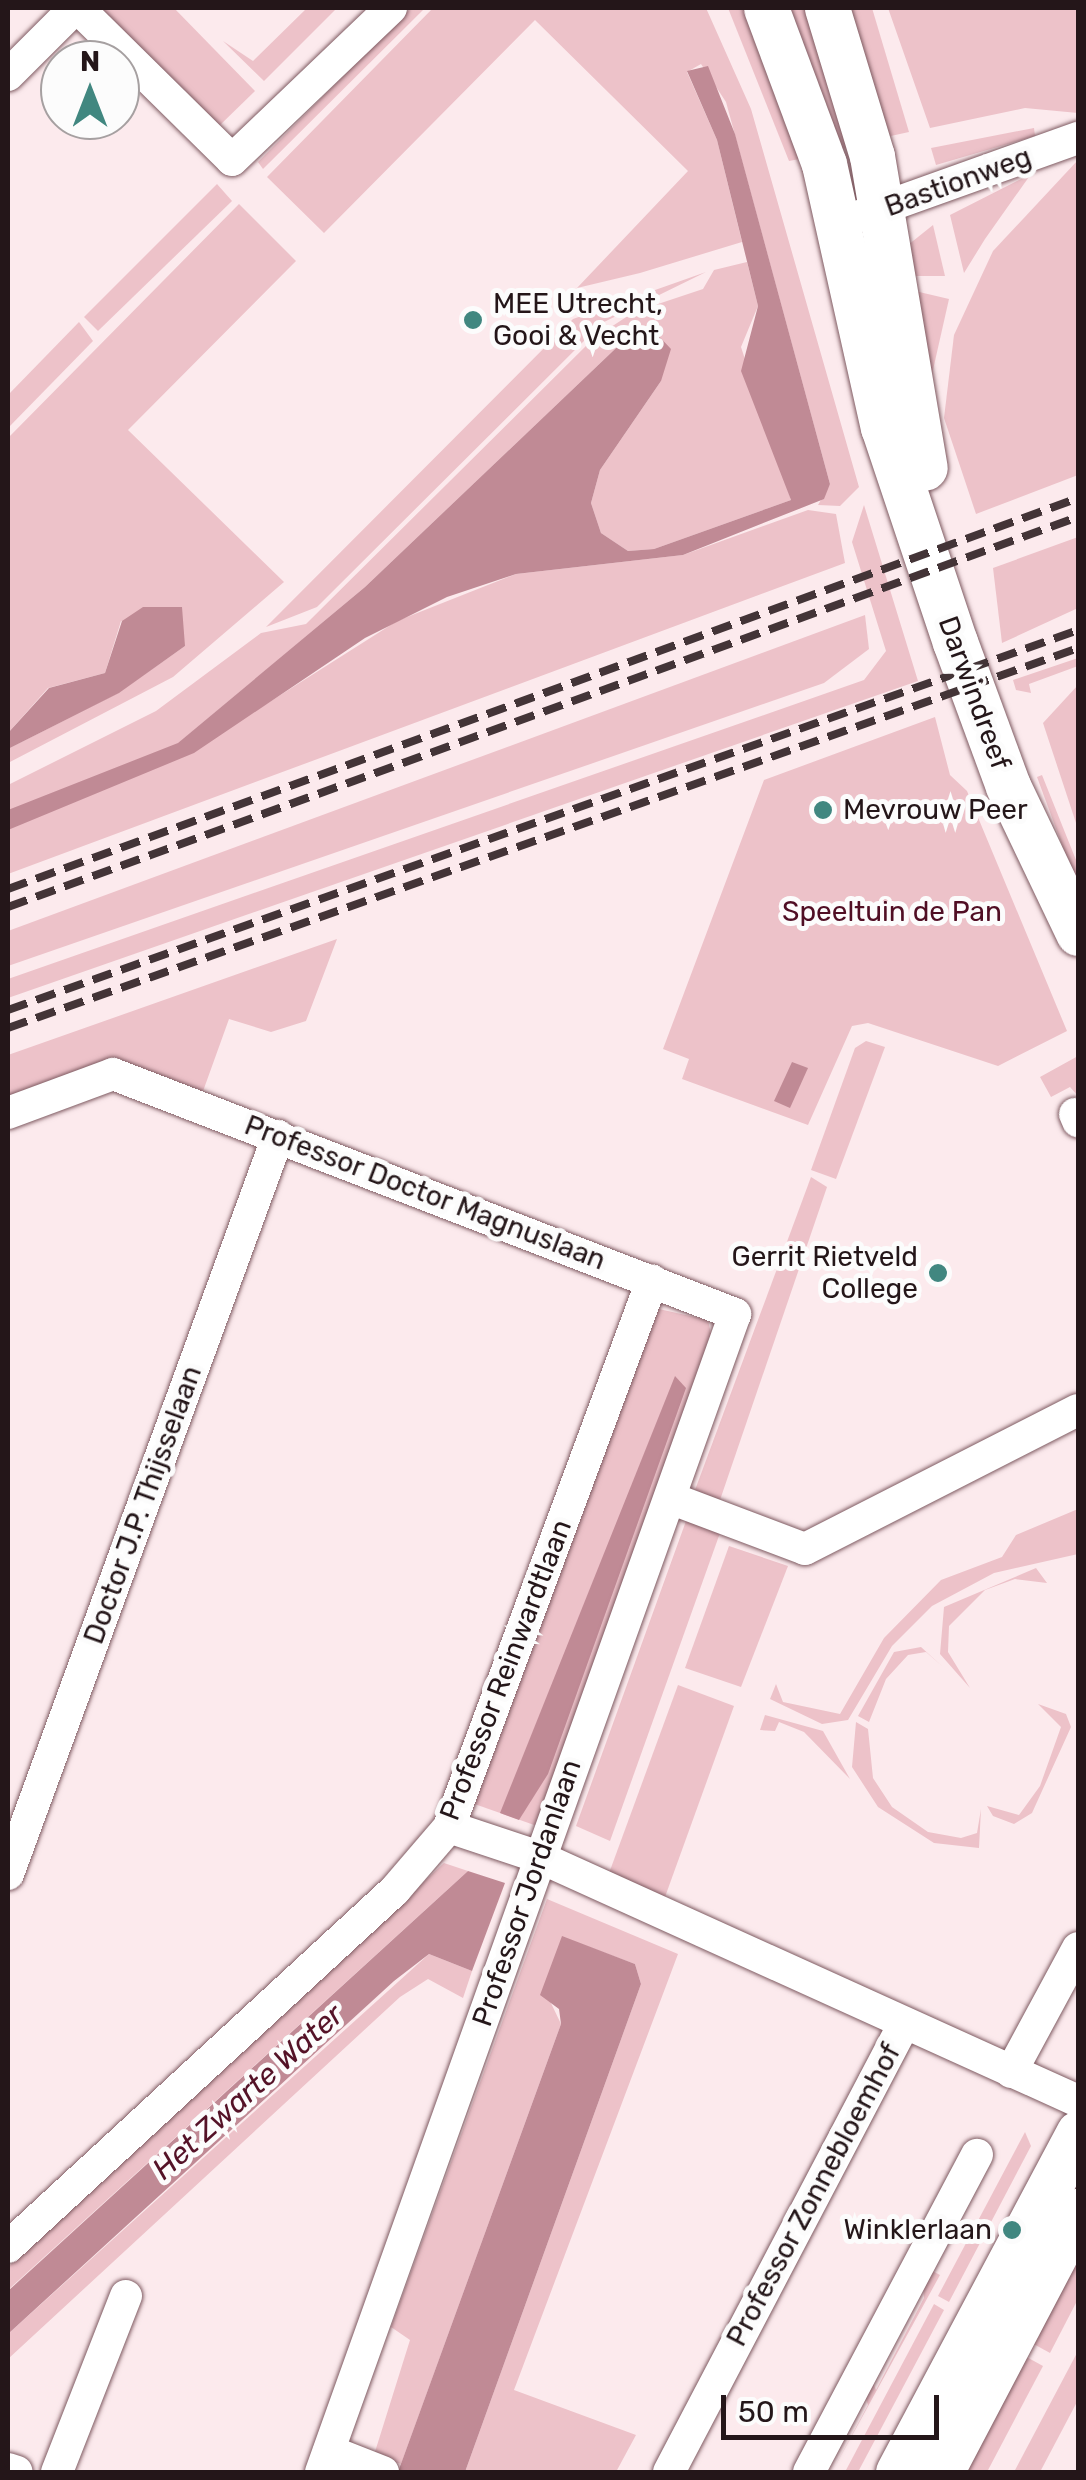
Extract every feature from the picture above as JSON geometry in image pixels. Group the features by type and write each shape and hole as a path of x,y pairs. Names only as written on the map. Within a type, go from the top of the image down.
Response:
{"main road":[{"name":"Darwindreef","path":"766,8 836,222 896,464 1008,786 1039,837"},
{"name":"Darwindreef","path":"828,8 847,54 881,210 928,482 1039,837"},
{"path":"1039,837 1078,933"},
{"path":"898,2472 1078,2132"},
{"path":"940,2472 1078,2211"}],"street":[{"path":"8,75 77,8 232,160 391,8"},
{"name":"Bastionweg","path":"836,222 881,210 1078,138"},
{"name":"Professor Doctor Magnuslaan","path":"8,1113 114,1074 734,1314"},
{"name":"Doctor J.P. Thijsselaan","path":"8,1874 278,1136"},
{"name":"Professor Reinwardtlaan","path":"12,2235 395,1890 450,1827 652,1281"},
{"name":"Professor Jordanlaan","path":"325,2462 734,1314"},
{"path":"670,1498 804,1549 1078,1410"},
{"path":"450,1827 538,1857 1078,2101"},
{"path":"1011,2072 1078,1948"},
{"name":"Professor Zonnebloemhof","path":"669,2472 904,2024"},
{"path":"810,2472 977,2155"},
{"path":"56,2472 126,2296"},
{"path":"325,2462 382,2472"},
{"path":"8,2469 17,2472"}],"green space":[{"path":"96,8 174,8 255,91 217,128 140,52 140,40 128,40"},
{"path":"307,8 337,8 264,81 223,41 253,61"},
{"path":"411,8 425,8 263,169 258,162"},
{"path":"433,8 706,8 751,109 859,487 840,506 818,505 830,484 726,102 701,64 687,72 717,140 742,242 640,273 577,288 688,171 535,20 324,233 267,177"},
{"path":"728,8 750,8 805,158 789,161"},
{"path":"783,8 820,8 859,146 832,151"},
{"path":"872,8 909,132 877,139 845,9"},
{"path":"888,8 1078,8 1078,113 1025,108 930,128"},
{"path":"1034,128 1035,136 936,165 931,148"},
{"path":"1078,160 1078,475 976,514 944,418 954,335 993,251"},
{"path":"1031,174 985,239 964,273 950,215"},
{"path":"217,184 232,201 98,331 84,317"},
{"path":"239,204 296,261 128,430 284,582 173,677 8,763 8,749 118,693 185,646 121,621 105,673 48,688 8,733 8,438"},
{"path":"933,225 945,276 902,276 908,245"},
{"path":"747,262 758,306 741,347 791,500 654,549 628,551 601,533 591,503 600,470 661,381 635,330 365,587 181,741 249,715 397,621 516,574 683,555 808,510 836,514 845,563 8,874 8,785 156,711 261,633 306,624 594,338 634,312 703,289 714,270"},
{"path":"706,272 602,323 317,607 266,627 573,319"},
{"path":"915,291 949,299 928,392"},
{"path":"79,322 93,341 8,428 8,395"},
{"path":"864,505 918,681 8,998 8,979 864,680 886,651 852,542"},
{"path":"1078,537 1078,608 1002,643 993,568"},
{"path":"865,615 869,649 824,683 8,966 8,931"},
{"path":"1078,658 1078,666 1029,684 1031,693 1016,690 1013,680"},
{"path":"1078,685 1078,829 1043,723"},
{"name":"Speeltuin de Pan","path":"935,717 950,775 967,791 1067,1031 998,1066 868,1023 852,1026 808,1125 682,1079 689,1059 663,1049 764,780"},
{"path":"1042,775 1078,865 1078,888 1037,777"},
{"path":"337,939 306,1021 271,1032 229,1019 202,1094 116,1063 8,1101 8,1055"},
{"path":"866,1041 885,1047 836,1179 811,1170 855,1048"},
{"path":"1078,1056 1078,1096 1070,1087 1051,1097 1040,1077"},
{"path":"811,1177 827,1187 720,1500 695,1490"},
{"path":"650,1307 708,1320 711,1334 537,1826 466,1801"},
{"path":"1078,1509 1078,1554 994,1573 932,1606 892,1646 848,1720 822,1724 770,1699 776,1684 783,1702 840,1714 884,1638 941,1580 1002,1557 1016,1535"},
{"path":"686,1521 720,1533 610,1841 576,1826"},
{"path":"729,1546 788,1566 741,1687 685,1668"},
{"path":"1036,1568 1047,1583 1015,1579 985,1590 949,1626 948,1652 970,1688 940,1654 944,1607"},
{"path":"921,1647 943,1667 926,1652 908,1655 886,1679 869,1722 858,1716 894,1652"},
{"path":"678,1685 734,1706 665,1897 608,1876"},
{"path":"1038,1704 1066,1714 1071,1727 1032,1813 1014,1824 993,1816 987,1806 1019,1815 1040,1786 1061,1727"},
{"path":"765,1715 823,1731 850,1779 804,1732 779,1722 775,1731 760,1730"},
{"path":"856,1722 868,1729 873,1778 892,1807 928,1832 961,1838 977,1833 981,1809 979,1848 934,1843 878,1807 852,1767"},
{"path":"444,1863 468,1871 8,2290 8,2267"},
{"path":"547,1899 678,1954 514,2390 636,2435 616,2472 465,2472 641,1984 635,1964 562,1937 550,2001 561,2024 401,2464 374,2455 410,2340 391,2327"},
{"path":"429,1954 472,1971 463,1998 428,1979 400,1997 8,2359 8,2334"},
{"path":"1025,2132 1031,2146 949,2302 938,2296"},
{"path":"1078,2223 1078,2299 1050,2353 1019,2336"},
{"path":"921,2265 940,2275 832,2472 868,2405 860,2381 869,2373 876,2390 924,2298"},
{"path":"934,2304 944,2310 858,2472 845,2472"},
{"path":"1012,2349 1043,2366 987,2472 947,2472"},
{"path":"1078,2351 1078,2400 1040,2472 1014,2472"}],"water":[{"path":"708,66 735,134 830,484 824,499 683,555 516,574 447,597 365,638 194,753 8,830 8,810 178,743 365,587 635,330 654,331 671,349 661,381 600,470 591,503 601,533 628,551 654,549 791,500 741,371 758,306 717,140 687,71"},
{"path":"143,607 182,607 185,646 119,693 8,749 8,733 49,688 105,673 122,621"},
{"path":"792,1062 808,1068 790,1108 774,1101"},
{"path":"675,1376 686,1388 548,1774 519,1820 500,1813"},
{"name":"Het Zwarte Water","path":"468,1871 505,1883 472,1971 429,1954 394,1981 8,2334 8,2291"},
{"path":"562,1936 635,1964 641,1984 465,2472 398,2472 561,2024 559,2009 540,1995"}],"railway":[{"path":"8,889 1078,498"},
{"path":"8,907 1078,517"},
{"path":"8,1010 1078,630"},
{"path":"8,1028 1078,648"}],"place":[{"name":"MEE Utrecht, Gooi & Vecht","path":"473,320"},
{"name":"Mevrouw Peer","path":"823,810"},
{"name":"Gerrit Rietveld College","path":"938,1273"},
{"name":"Winklerlaan","path":"1012,2230"}]}
